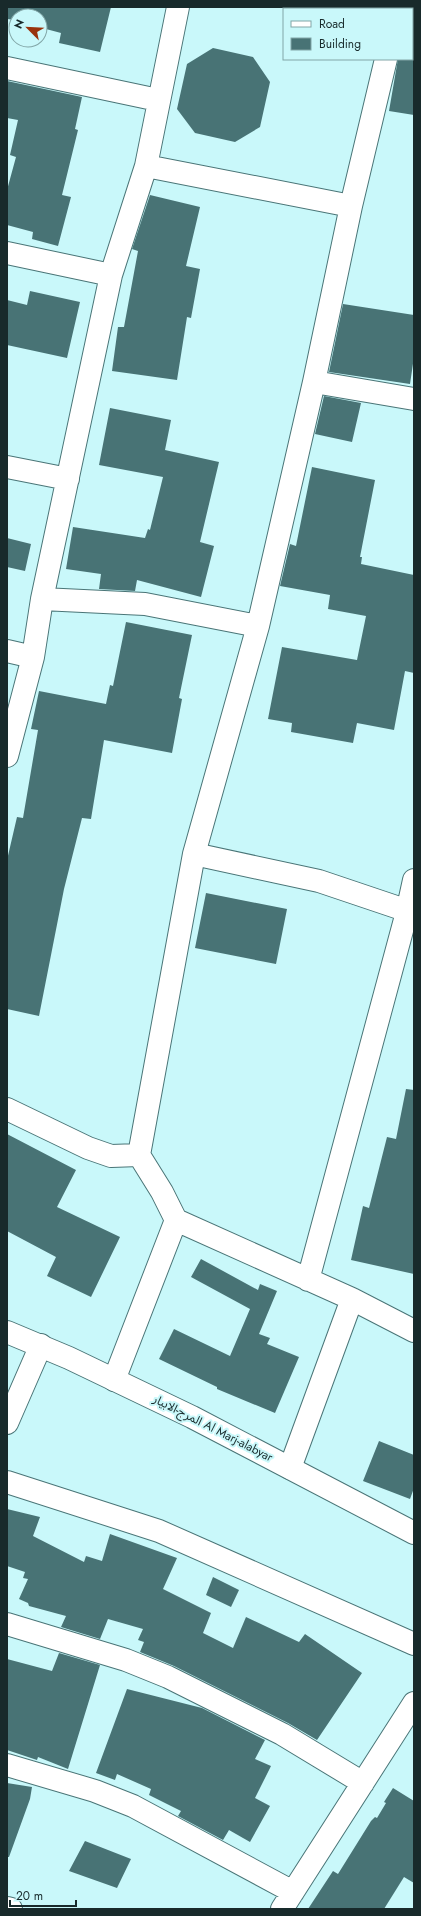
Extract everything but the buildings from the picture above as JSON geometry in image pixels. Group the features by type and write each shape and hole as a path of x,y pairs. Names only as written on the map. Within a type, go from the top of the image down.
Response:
{"street":[{"path":"7,756 34,657 42,599 111,275 146,166 158,100 178,7"},
{"path":"386,60 351,206 314,382 258,626 194,854 139,1155 162,1192 176,1220 352,1299 414,1331"},
{"path":"7,68 158,100"},
{"path":"146,166 351,206"},
{"path":"7,253 111,275"},
{"path":"314,382 414,399"},
{"path":"7,467 68,479"},
{"path":"42,599 144,604 258,626"},
{"path":"7,651 34,657"},
{"path":"194,854 319,880 411,913"},
{"path":"308,1280 411,913 414,880"},
{"path":"7,1110 99,1152 111,1156 139,1155"},
{"path":"114,1380 176,1220"},
{"path":"290,1468 352,1299"},
{"name":"المرج-الابيار Al Marj-alabyar","path":"7,1332 41,1345 114,1380 290,1468 414,1533"},
{"path":"7,1423 41,1345"},
{"path":"7,1482 160,1531 414,1644"},
{"path":"7,1624 126,1660 168,1677 282,1734 363,1784"},
{"path":"7,1764 95,1791 133,1806 287,1901 414,1704"},
{"path":"7,1908 11,1909"}]}
